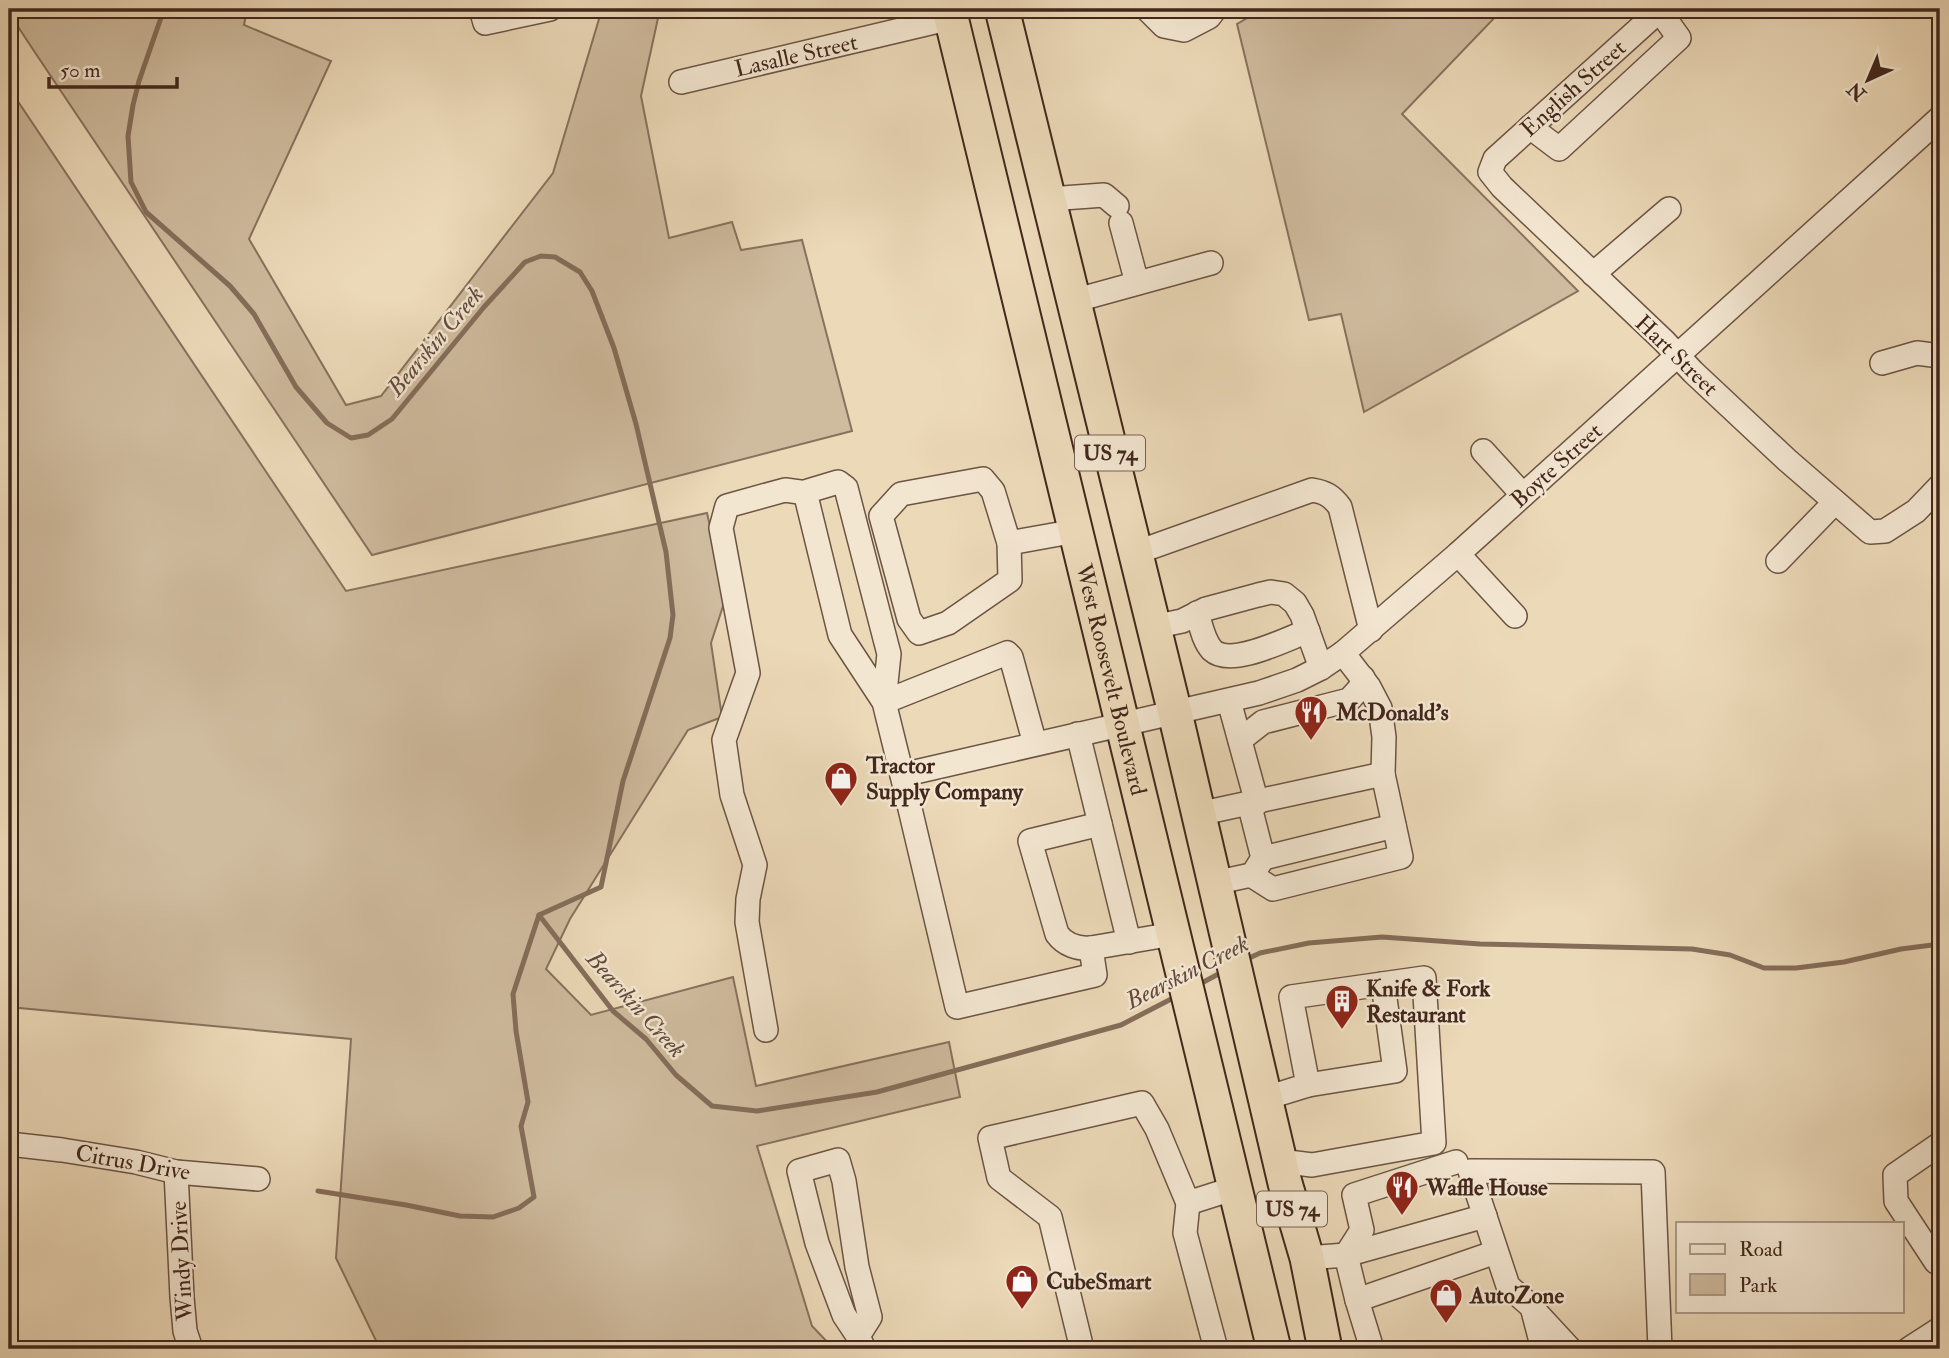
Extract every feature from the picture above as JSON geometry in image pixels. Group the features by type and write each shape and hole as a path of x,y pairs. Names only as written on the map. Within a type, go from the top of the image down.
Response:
{"highway":[{"name":"US 74","path":"1002,9 1175,713 1262,1083 1292,1169 1325,1349"},
{"name":"West Roosevelt Boulevard","path":"950,14 1273,1349"}],"street":[{"path":"481,9 485,23 550,9"},
{"path":"1147,9 1164,26 1184,30 1209,17 1215,9"},
{"path":"1530,127 1559,149 1679,38 1660,10"},
{"name":"English Street","path":"1490,172 1496,159 1660,10"},
{"name":"Lasalle Street","path":"681,82 950,14"},
{"name":"Boyte Street","path":"902,775 1228,701 1297,680 1321,668 1343,653 1458,554 1937,127"},
{"name":"Hart Street","path":"1490,172 1502,187 1677,356 1870,532 1885,531 1916,511 1940,486"},
{"path":"1049,200 1104,195 1119,214 1137,283"},
{"path":"1593,274 1669,209"},
{"path":"1073,301 1211,263"},
{"path":"1882,363 1917,353 1940,356"},
{"path":"1483,451 1523,495"},
{"path":"983,479 993,491 1009,543 1010,580 948,623 919,633 909,619 881,516 901,494 983,479"},
{"path":"807,493 811,489 838,482 846,488 889,654 884,702"},
{"path":"766,1030 747,922 747,899 755,865 732,794 724,740 748,673 722,528 727,506 785,490 807,493"},
{"path":"1135,553 1312,490 1324,492 1340,507 1371,629"},
{"path":"807,493 840,635 884,702 957,1007 1095,975 1091,948"},
{"path":"1778,561 1835,502"},
{"path":"1009,543 1076,531"},
{"path":"1458,554 1516,616"},
{"path":"1153,627 1182,621 1206,609 1258,595 1271,592 1284,594 1295,603 1303,615 1321,668"},
{"path":"1197,613 1206,640 1213,651 1222,656 1247,654 1308,631"},
{"path":"884,702 1007,653 1012,657 1035,744"},
{"path":"1228,701 1240,740 1253,803 1257,867 1273,889 1401,857 1383,774 1384,737 1380,708 1363,678 1343,653"},
{"path":"1349,701 1360,688 1363,678"},
{"path":"1240,740 1263,722 1349,701 1357,702 1381,719"},
{"path":"1077,734 1129,942"},
{"path":"1198,814 1383,774"},
{"path":"1100,824 1030,841 1056,934 1070,944 1091,948 1174,937"},
{"path":"1216,890 1257,867 1394,826"},
{"path":"1308,1085 1291,997 1424,978 1434,1143 1463,1166 1485,1216 1508,1286 1532,1307 1570,1349"},
{"path":"1262,1083 1308,1085 1395,1071 1383,984"},
{"path":"1082,1349 1049,1217 999,1178 990,1138 1142,1103 1157,1129 1188,1203 1185,1233 1216,1349"},
{"path":"1292,1169 1434,1143"},
{"name":"Citrus Drive","path":"9,1144 111,1158 176,1172 258,1179"},
{"path":"1940,1144 1895,1175 1896,1201 1936,1262 1940,1263"},
{"path":"838,1160 844,1181 857,1267 870,1317 861,1343 844,1315 817,1243 799,1171 838,1160"},
{"path":"1372,1349 1346,1255 1362,1230 1354,1195 1463,1166 1653,1172 1660,1349"},
{"name":"Windy Drive","path":"176,1172 182,1297 185,1331 191,1349"},
{"path":"1188,1203 1235,1188"},
{"path":"1307,1258 1346,1255 1485,1216"},
{"path":"1357,1300 1496,1252"},
{"path":"1532,1307 1543,1349"},
{"path":"1909,1349 1939,1333"}],"green space":[{"path":"9,9 247,9 244,25 331,61 249,239 346,405 381,396 553,173 602,9 660,9 641,96 669,238 732,222 741,250 802,240 852,431 372,555 34,51"},
{"path":"1263,9 1501,11 1402,114 1578,291 1364,412 1341,314 1309,320 1237,24"},
{"path":"9,88 346,591 707,513 726,597 711,643 722,717 688,730 570,919 546,969 591,1015 733,977 756,1086 949,1042 960,1097 757,1146 812,1326 834,1349 380,1349 336,1258 351,1039 9,1007"}],"waterway":[{"name":"Bearskin Creek","path":"164,9 133,105 128,136 131,182 146,212 230,286 254,314 296,387 327,423 351,438 368,435 392,419 484,307 525,262 541,256 555,257 580,272 592,291 614,348 636,424 666,552 673,615 670,638 623,781 601,887 539,915 513,994 516,1031 528,1102 521,1126 534,1197 519,1208 493,1217 460,1216 318,1191"},
{"name":"Bearskin Creek","path":"539,915 613,1011 646,1039 676,1075 712,1106 757,1111 877,1092 1121,1025 1177,996"},
{"name":"Bearskin Creek","path":"1245,960 1260,953 1309,943 1382,937 1480,944 1692,949 1730,955 1764,968 1796,968 1940,944"},
{"name":"Bearskin Creek","path":"1198,985 1224,971"}],"place":[{"name":"McDonald's","path":"1311,742"},
{"name":"Tractor Supply Company","path":"841,808"},
{"name":"Knife & Fork Restaurant","path":"1342,1031"},
{"name":"Waffle House","path":"1402,1217"},
{"name":"CubeSmart","path":"1022,1311"},
{"name":"AutoZone","path":"1446,1325"}]}
